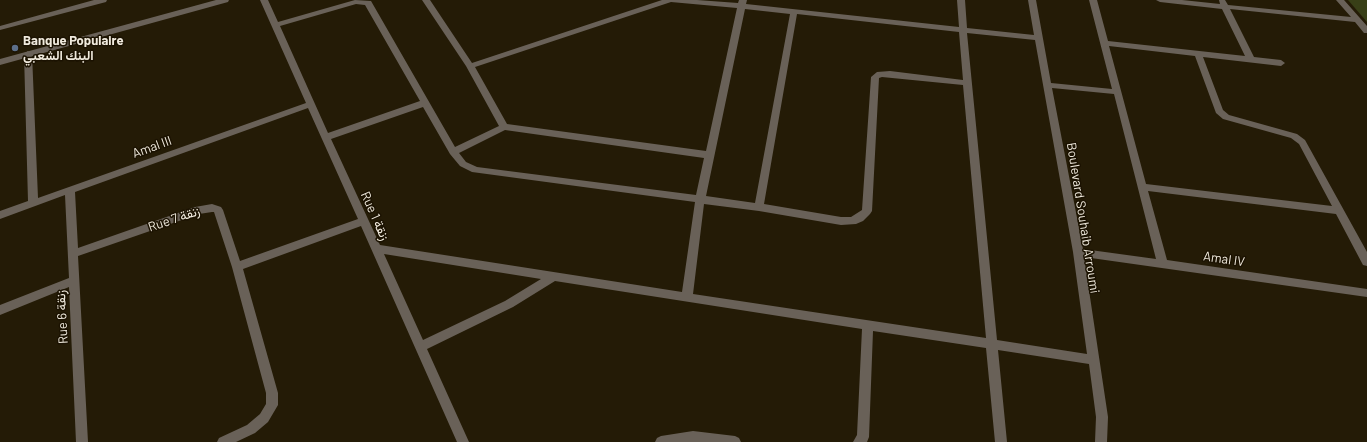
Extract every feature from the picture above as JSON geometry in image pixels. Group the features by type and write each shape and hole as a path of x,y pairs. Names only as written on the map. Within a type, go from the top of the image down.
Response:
{"street":[{"path":"0,28 103,0"},
{"path":"0,62 225,0"},
{"name":"Rue 1 زنقة","path":"264,0 463,442"},
{"path":"426,0 470,66 504,126"},
{"path":"470,66 670,0 742,3 794,12 1038,38"},
{"path":"961,0 967,84 1001,442"},
{"name":"Boulevard Souhaib Arroumi","path":"1032,0 1078,252 1102,417 1101,442"},
{"path":"1093,0 1106,43 1163,265"},
{"path":"1160,0 1223,3 1357,20"},
{"path":"1340,0 1367,31"},
{"path":"275,25 356,2 368,3 453,152 463,164 475,170 759,207 841,221 852,221 860,218 867,211 875,77 880,74 890,74 967,84"},
{"path":"687,296 700,200 742,3"},
{"path":"1223,3 1251,60"},
{"path":"759,207 794,12"},
{"path":"1106,43 1280,63"},
{"path":"28,54 33,204"},
{"path":"1198,54 1219,111 1233,119 1294,136 1302,142 1367,262"},
{"path":"1048,85 1118,92"},
{"path":"326,137 424,103"},
{"name":"Amal III","path":"0,215 312,104"},
{"path":"453,152 504,126 710,155"},
{"path":"1143,186 1340,211"},
{"name":"Rue 6 زنقة","path":"70,190 82,442"},
{"name":"Rue 7 زنقة","path":"72,254 198,210 212,208 218,210 237,267 272,393 272,405 264,418 251,429 223,442"},
{"path":"237,267 364,221"},
{"path":"376,249 1093,360"},
{"name":"Amal IV","path":"1078,252 1367,293"},
{"path":"420,347 509,304 554,276"},
{"path":"0,310 74,281"},
{"path":"859,442 863,437 868,326"},
{"path":"661,442 693,437 735,442"}],"green space":[{"path":"1348,0 1367,0 1367,22"}],"place":[{"name":"Banque Populaire البنك الشعبي","path":"15,48"}]}
